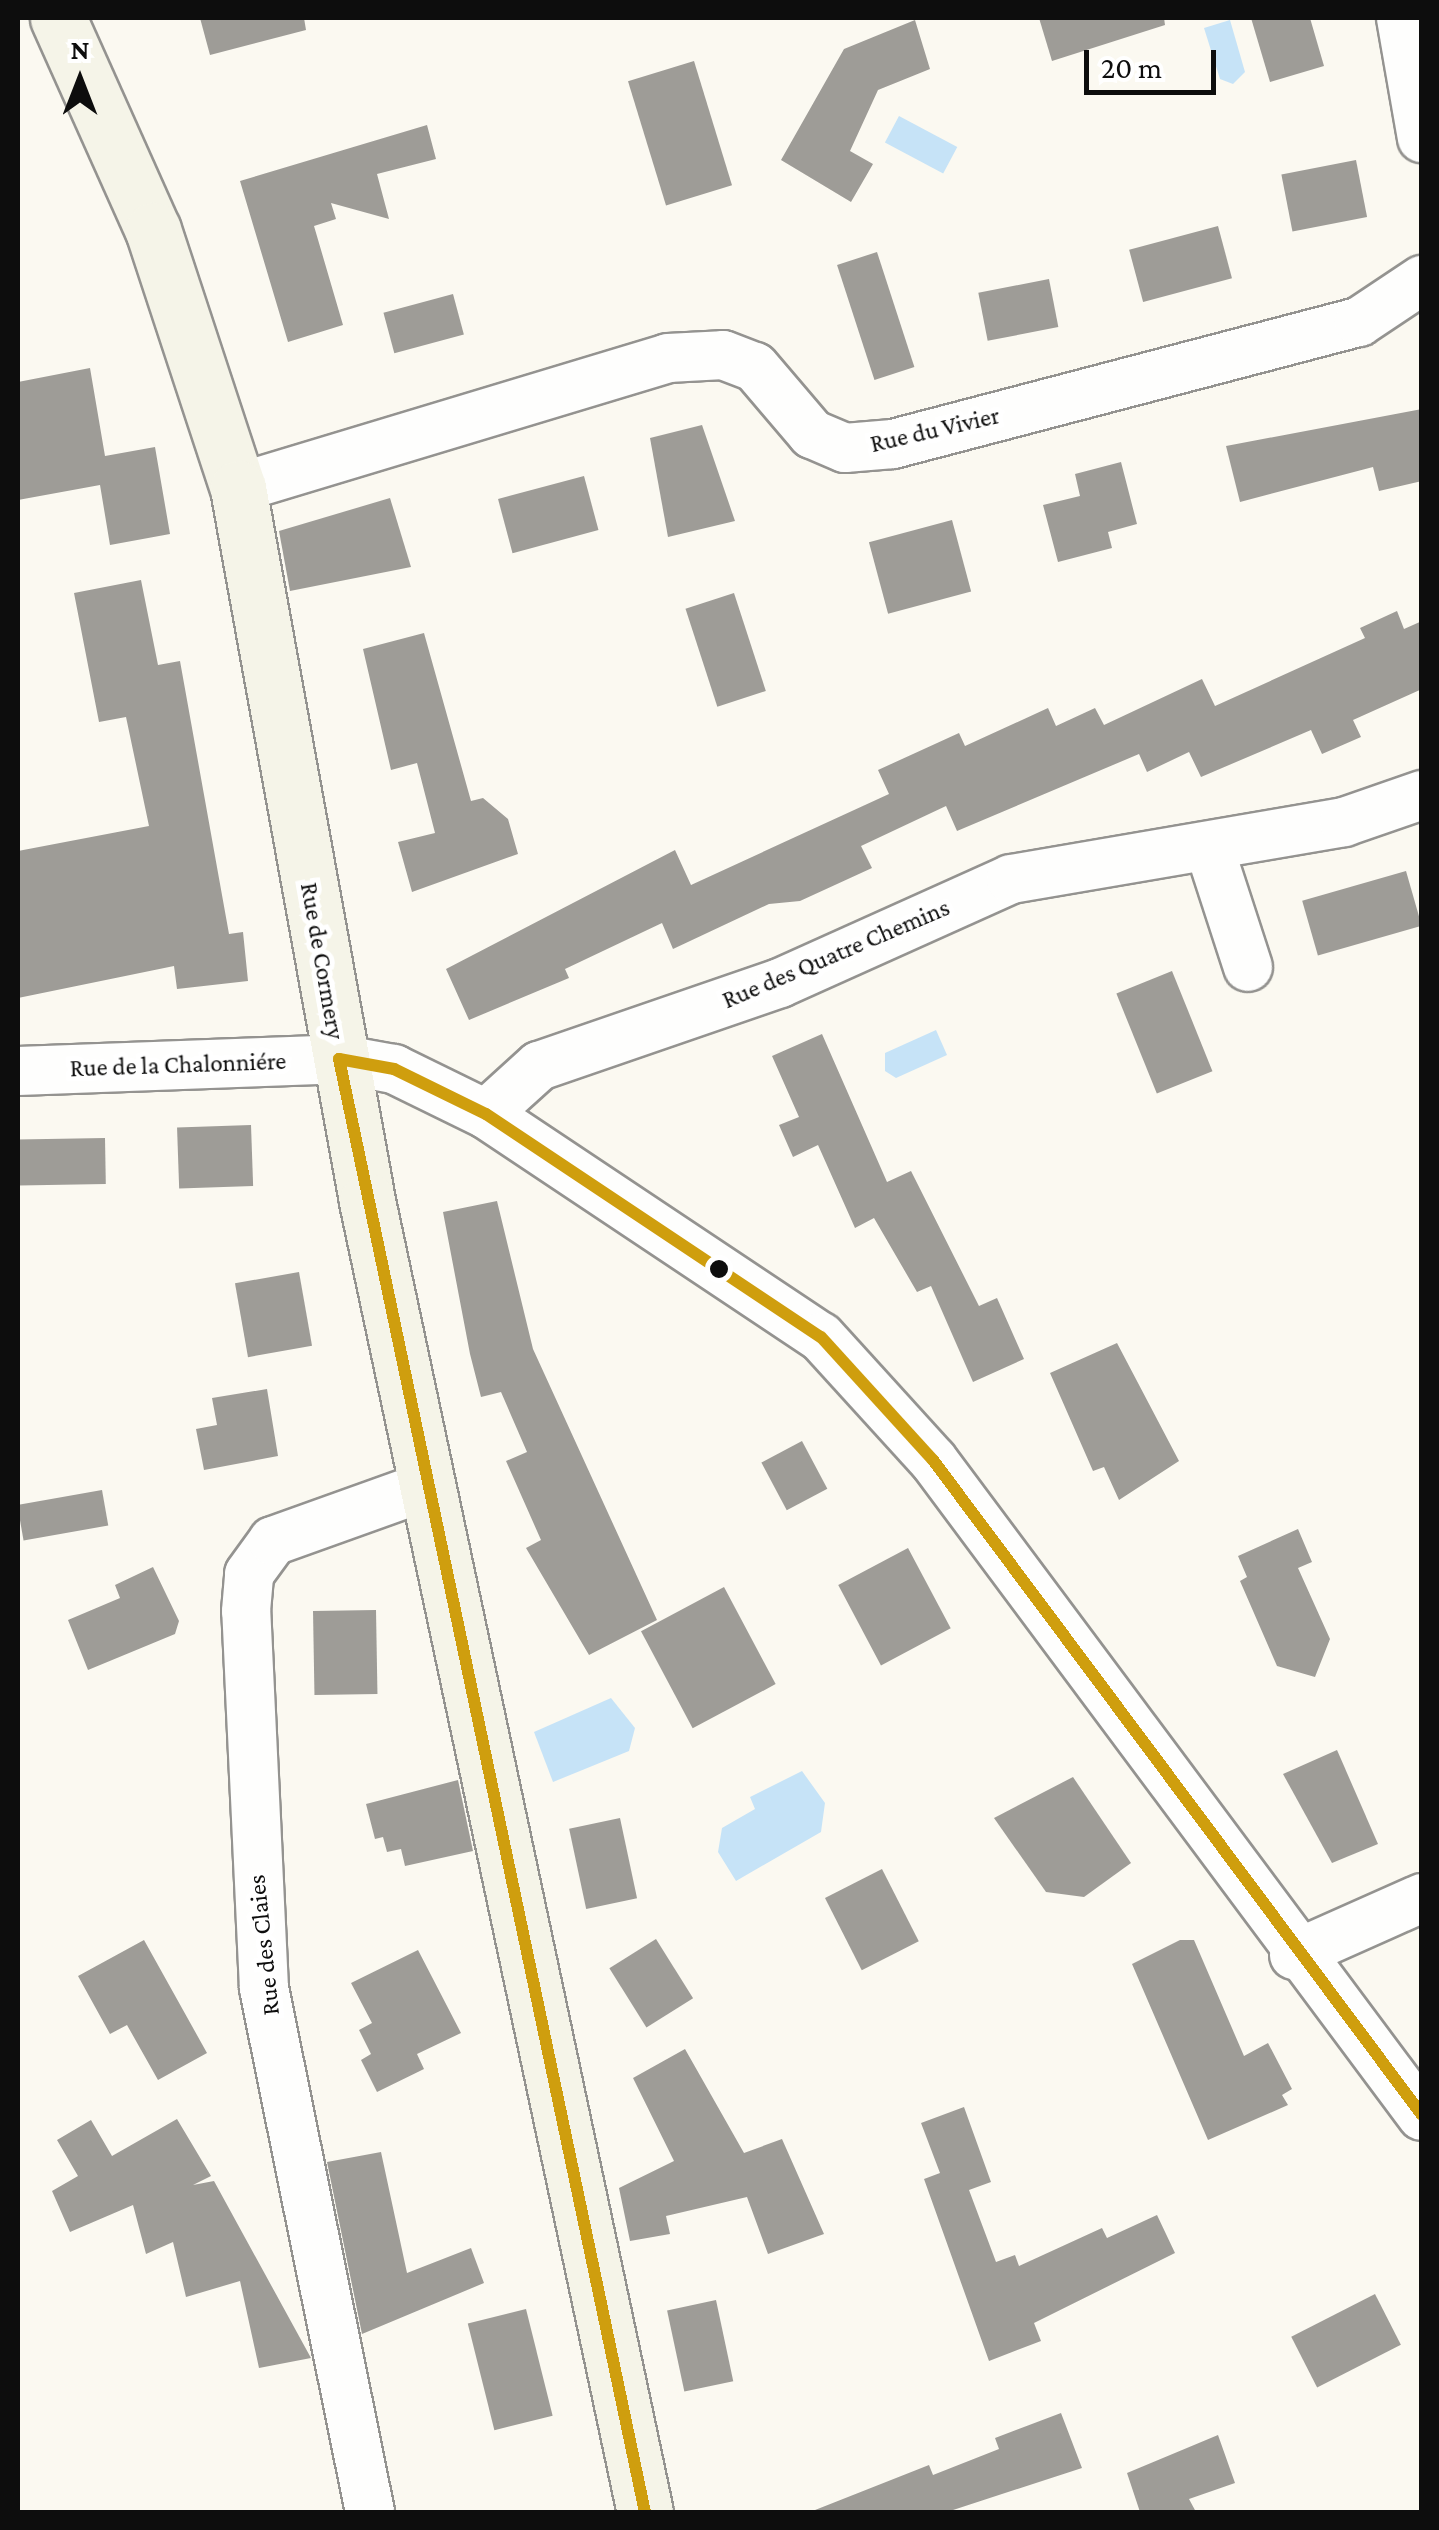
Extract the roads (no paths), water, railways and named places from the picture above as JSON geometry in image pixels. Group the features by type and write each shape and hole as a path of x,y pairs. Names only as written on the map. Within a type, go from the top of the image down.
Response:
{"main road":[{"name":"Rue de Cormery","path":"58,18 152,230 238,488 339,1058 645,2512"}],"street":[{"path":"1401,18 1422,138"},
{"name":"Rue du Vivier","path":"238,488 668,358 723,355 755,367 812,434 846,448 893,444 1359,322 1422,280"},
{"name":"Rue des Quatre Chemins","path":"486,1114 539,1066 780,983 1010,880 1344,822 1422,796"},
{"path":"1209,847 1248,967"},
{"name":"Rue de la Chalonniére","path":"18,1071 339,1058 394,1069 486,1114 821,1337 933,1460 1294,1955 1422,2116"},
{"name":"Rue des Claies","path":"370,2512 264,1988 246,1612 249,1574 273,1541 427,1486"},
{"path":"1294,1955 1422,1898"}],"water":[{"path":"1230,20 1245,72 1233,84 1220,79 1204,28"},
{"path":"899,116 957,147 943,173 885,142"},
{"path":"936,1030 947,1055 896,1078 885,1071 885,1053"},
{"path":"611,1698 635,1728 629,1751 553,1782 534,1732"},
{"path":"802,1771 825,1803 821,1832 736,1881 718,1852 722,1828 755,1809 750,1797"}]}
